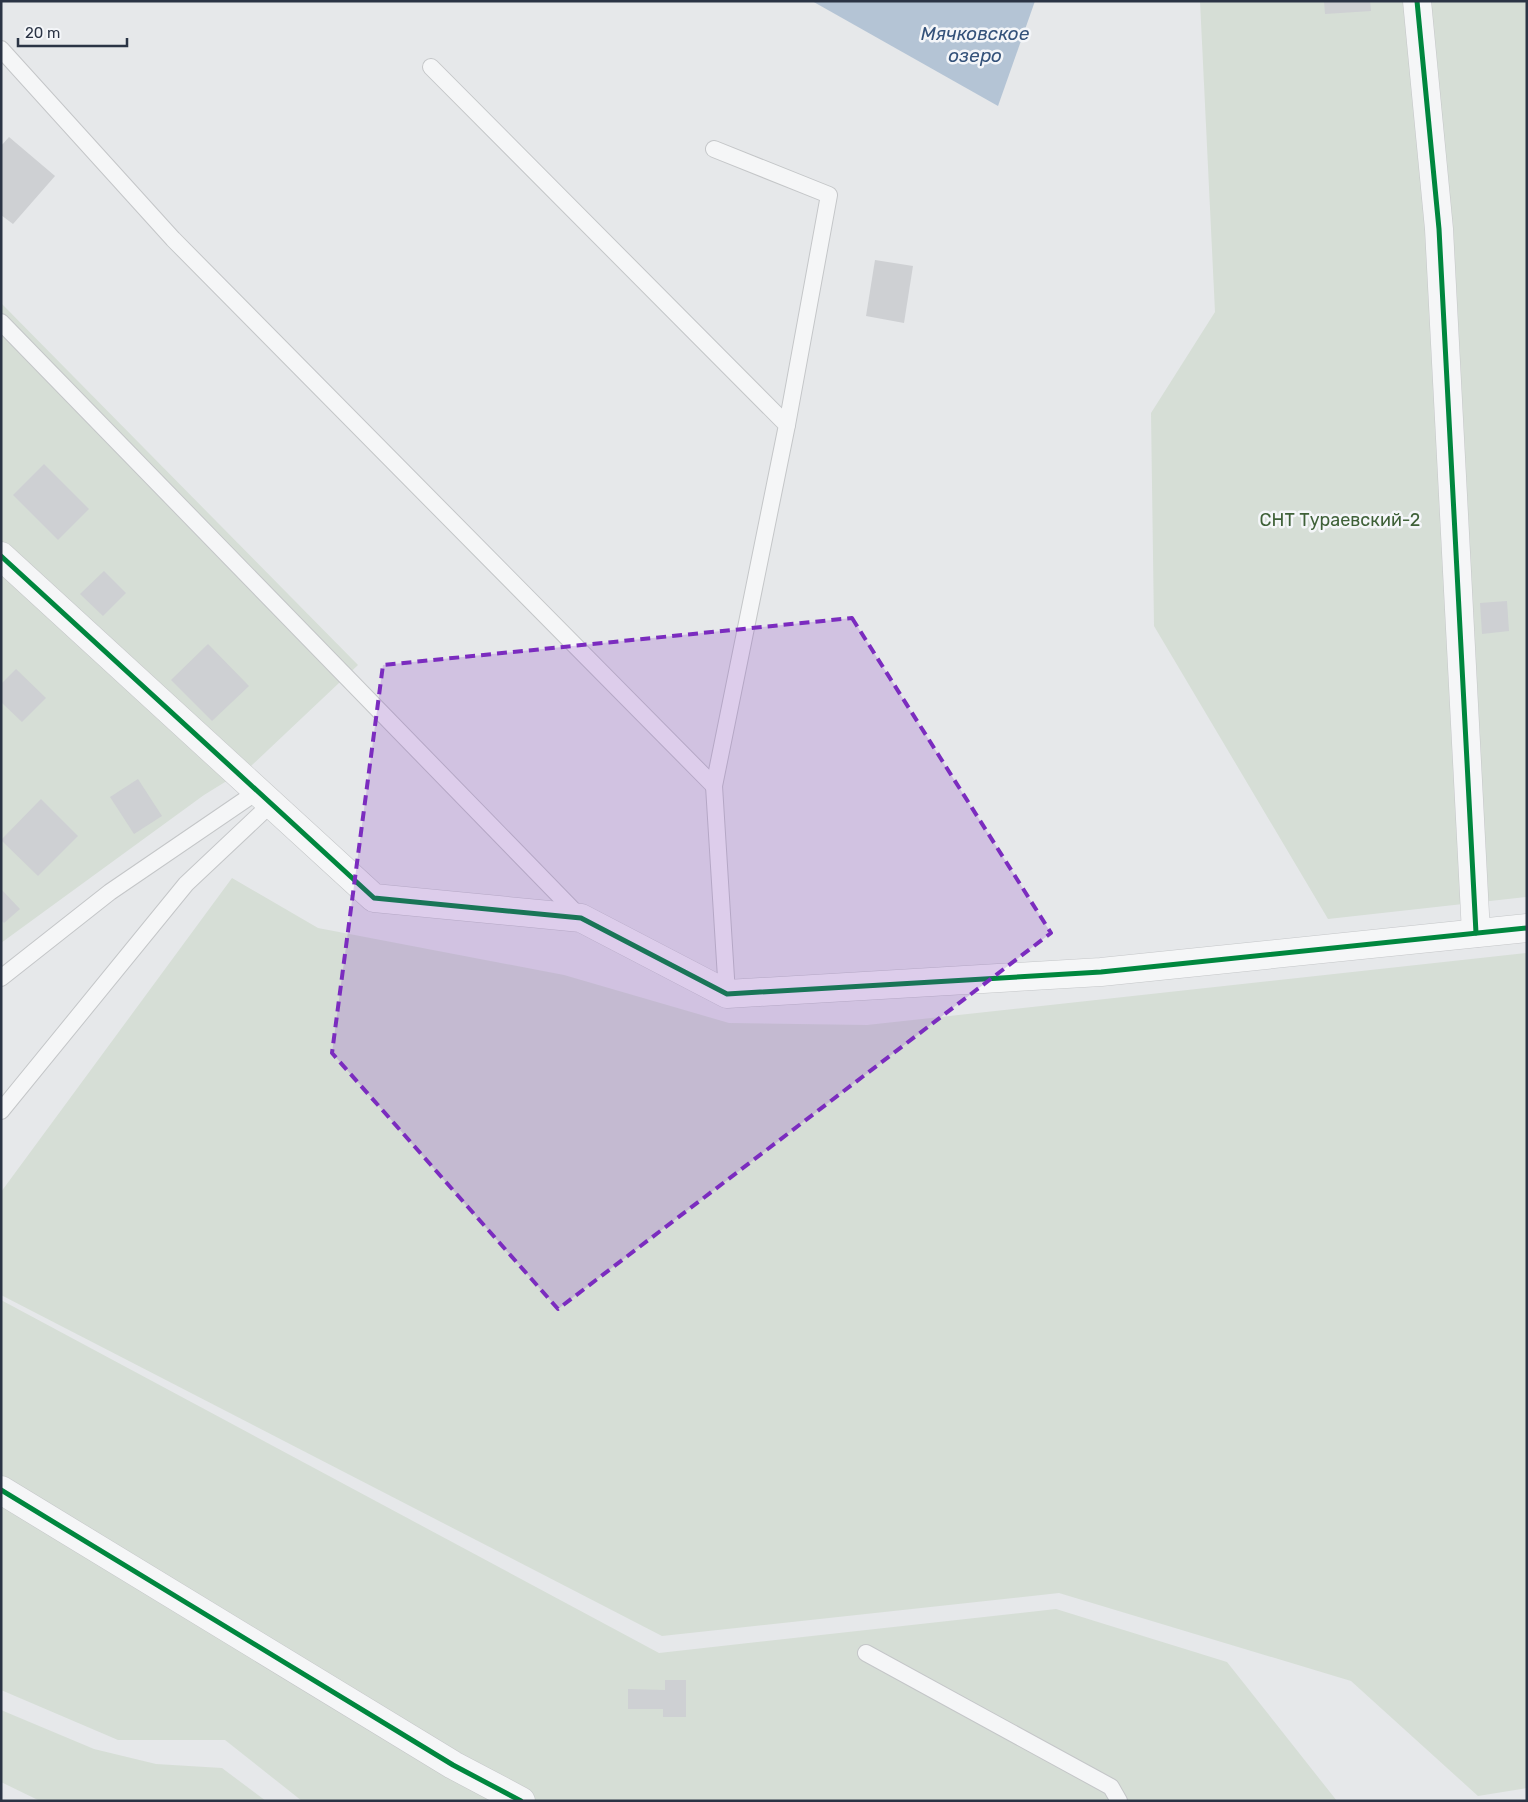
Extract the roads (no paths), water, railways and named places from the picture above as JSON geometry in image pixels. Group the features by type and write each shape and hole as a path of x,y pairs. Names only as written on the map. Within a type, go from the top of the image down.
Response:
{"street":[{"path":"1417,1 1439,229 1476,933"},
{"path":"1,556 374,898 581,918 727,994 1101,972 1527,928"},
{"path":"1,1490 453,1765 521,1801"}],"lane":[{"path":"1,49 173,239 714,786"},
{"path":"431,67 787,425"},
{"path":"714,149 829,195 787,425 714,786 727,994"},
{"path":"1,322 581,918"},
{"path":"1,978 110,892 265,797"},
{"path":"1,1111 186,884 265,797"},
{"path":"866,1654 1111,1787 1119,1801"}],"water":[{"name":"Мячковское озеро","path":"812,1 1035,1 998,106"}],"park label":[{"name":"СНТ Тураевский-2","path":"1340,520"}]}
